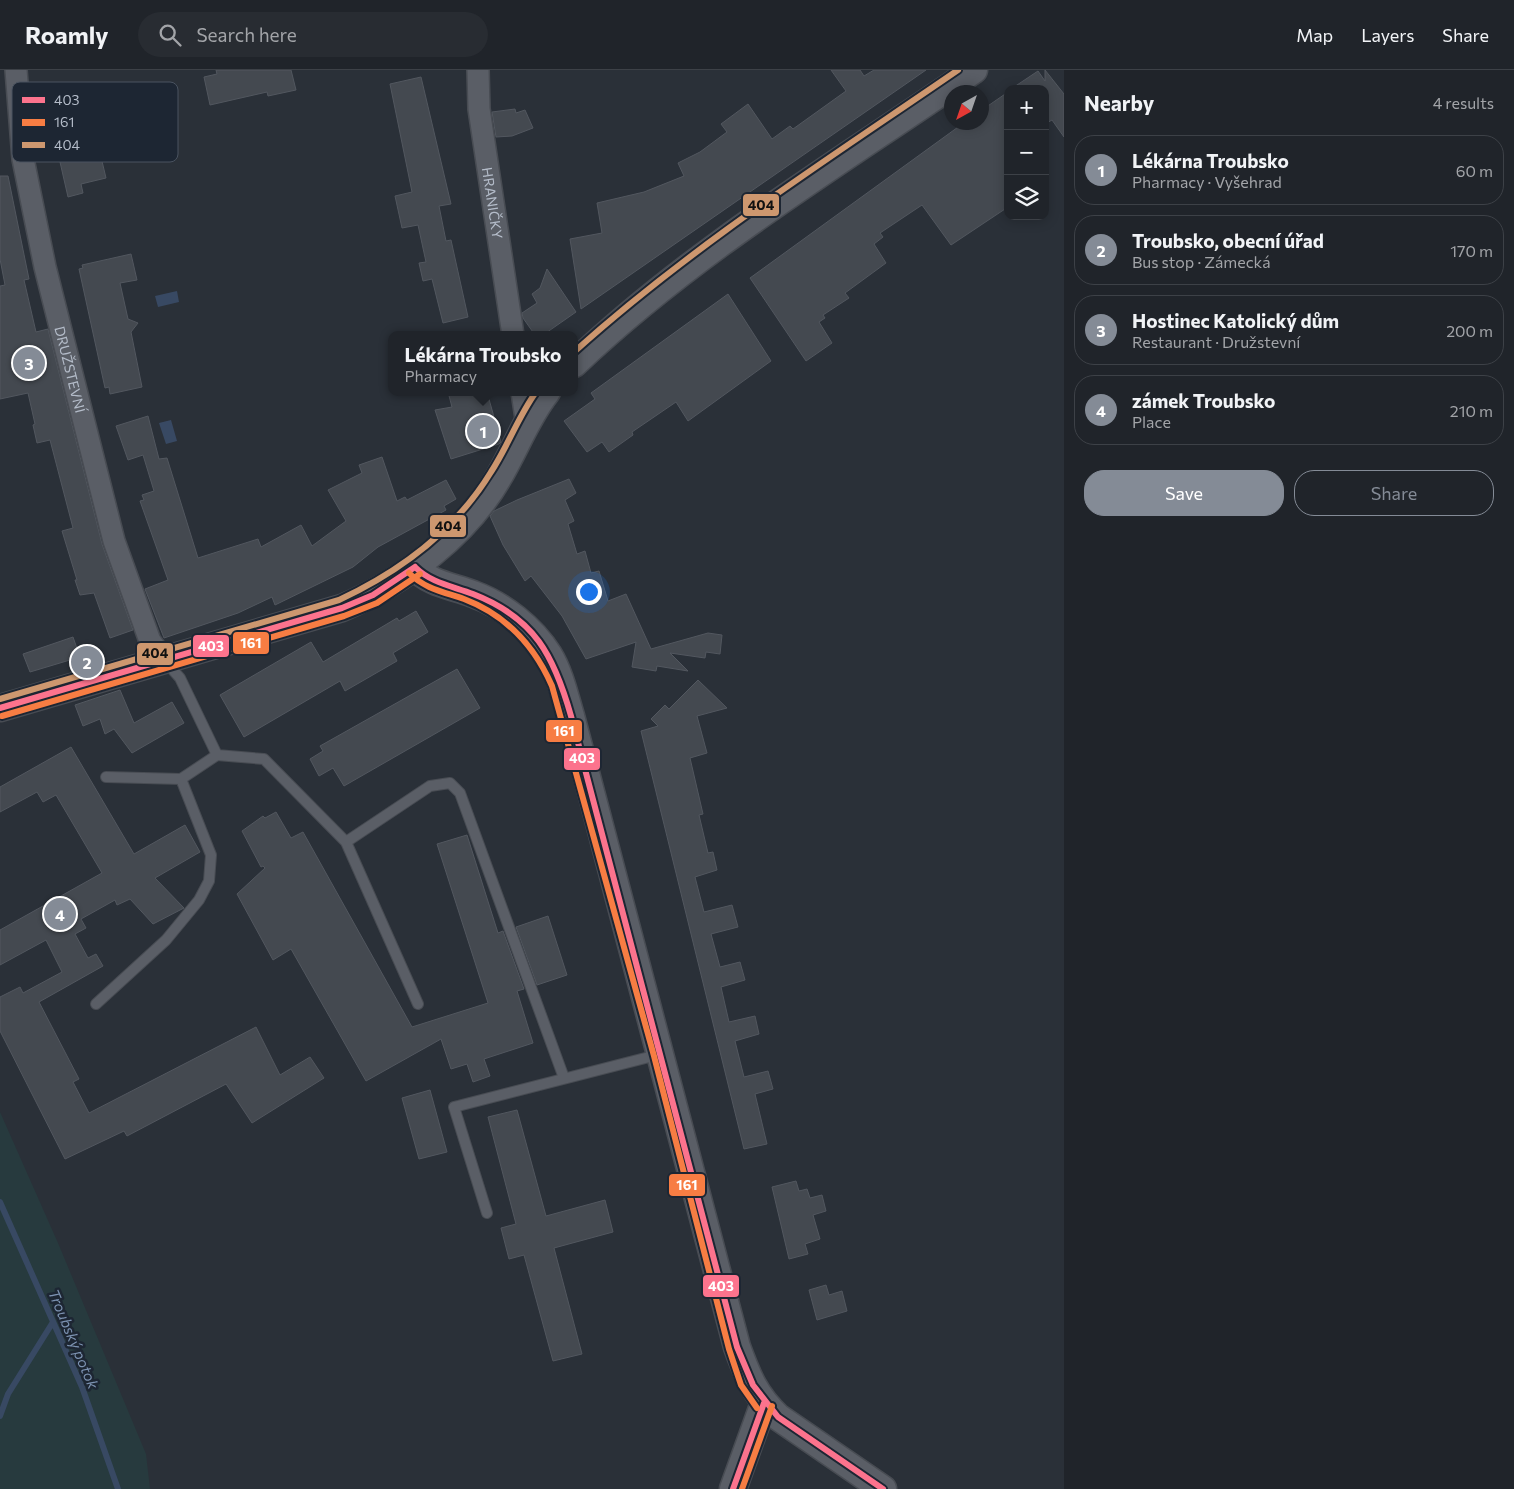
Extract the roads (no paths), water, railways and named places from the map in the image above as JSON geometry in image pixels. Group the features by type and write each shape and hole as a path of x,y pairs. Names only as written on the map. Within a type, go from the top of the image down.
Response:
{"street":[{"name":"HRANIČKY","path":"478,70 479,109 512,331"},
{"path":"578,360 652,294 729,237 974,70"},
{"name":"DRUŽSTEVNÍ","path":"24,162 45,267 114,540 150,640 163,659"},
{"path":"523,396 527,425"},
{"path":"0,708 342,608 373,594 415,567 466,522 484,502 545,396"},
{"path":"415,567 430,579 474,594 503,609 534,635 550,656 571,716 662,1054 737,1347 749,1381 764,1403 794,1429 883,1489"},
{"path":"733,1489 764,1403"}],"lane":[{"path":"163,659 180,678 217,754"},
{"path":"106,777 181,779 217,754 264,759 346,842 418,1004"},
{"path":"96,1004 166,940 199,900 209,881 210,855 181,779"},
{"path":"346,842 430,786 450,783 460,794 564,1078"},
{"path":"487,1213 454,1107 662,1054"}],"water":[{"path":"177,291 179,302 158,307 155,296"},
{"path":"171,420 177,441 166,444 159,423"}],"waterway":[{"name":"Troubský potok","path":"0,1202 82,1387 118,1489"},
{"path":"0,1416 8,1394 53,1322"}],"place":[{"name":"Hostinec Katolický dům","path":"29,363"},
{"name":"Lékárna Troubsko","path":"483,431"},
{"name":"Troubsko, obecní úřad","path":"87,662"},
{"name":"zámek Troubsko","path":"60,914"}]}
